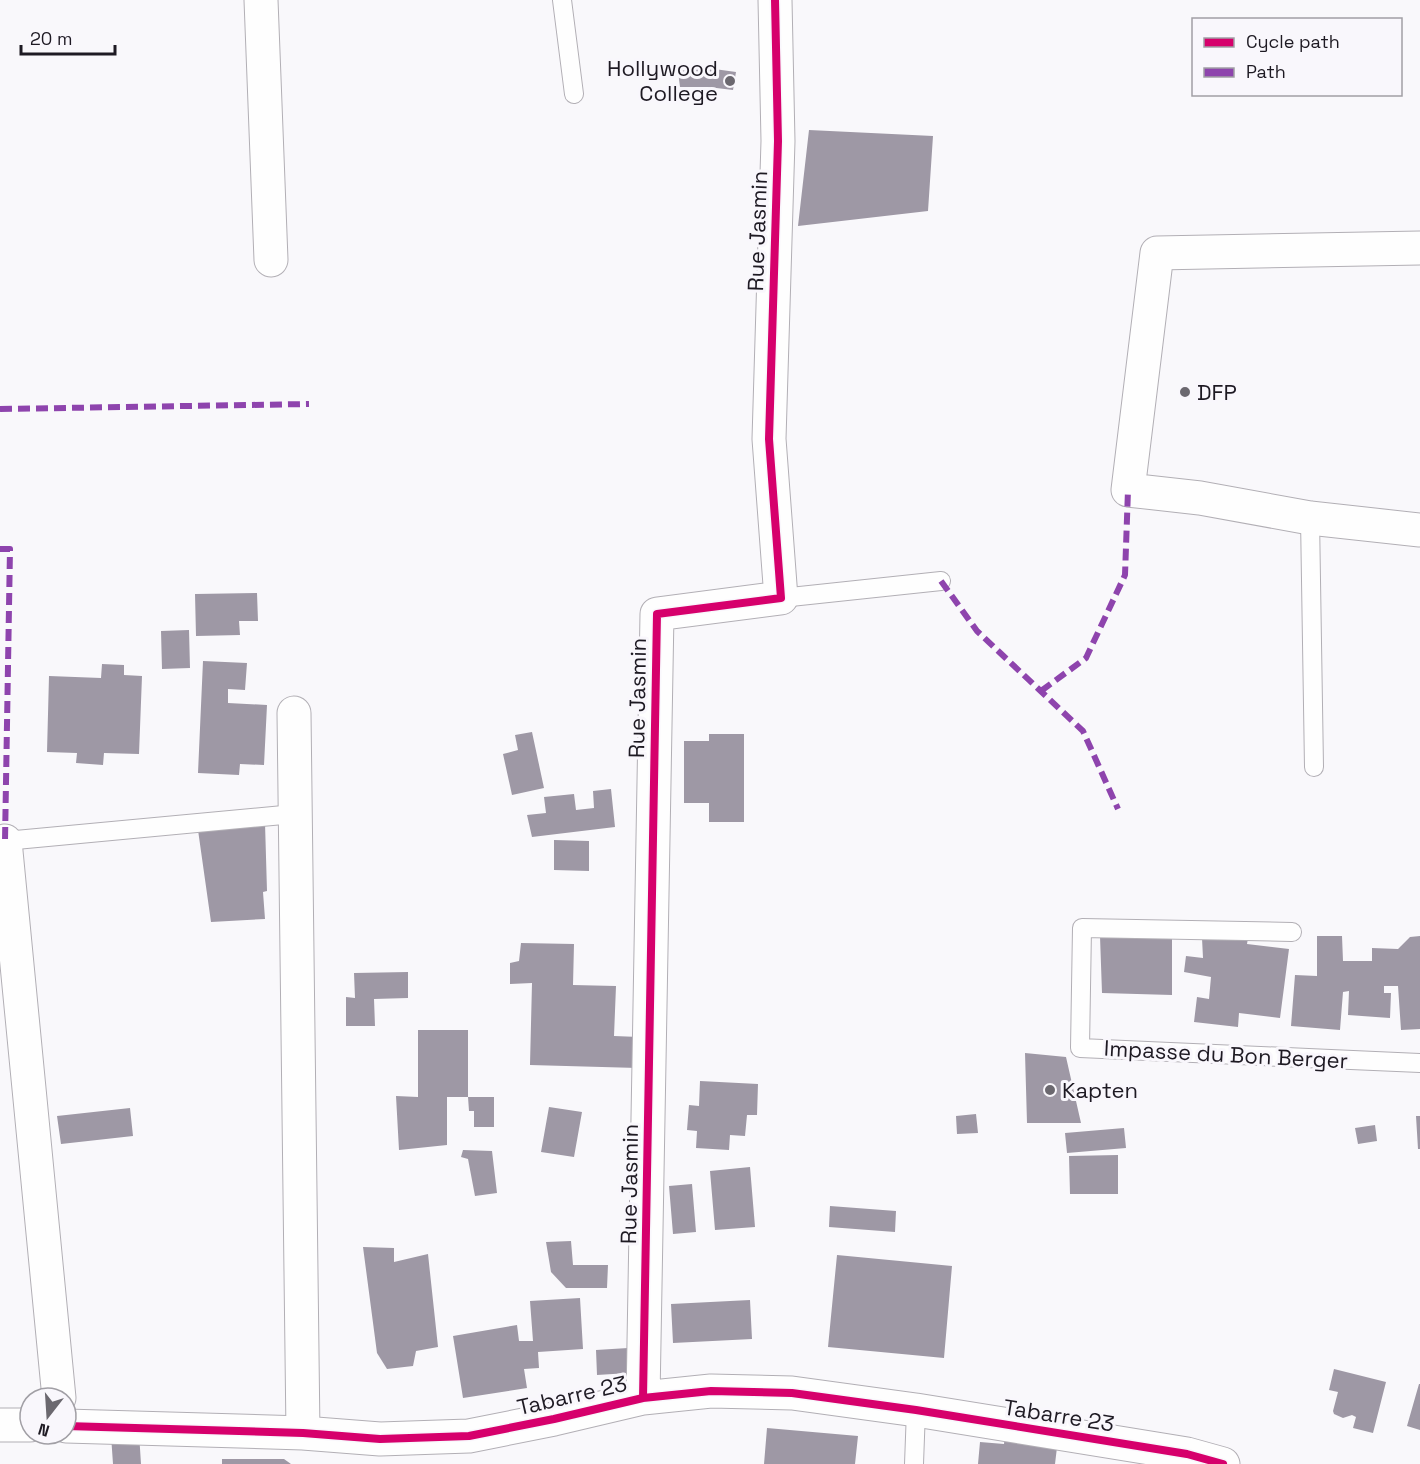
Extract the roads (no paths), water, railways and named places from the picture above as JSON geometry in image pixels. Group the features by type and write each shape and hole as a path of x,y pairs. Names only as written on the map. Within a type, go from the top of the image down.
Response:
{"street":[{"path":"261,0 271,260"},
{"name":"Rue Jasmin","path":"643,1398 657,614 781,598 769,439 778,141 775,0"},
{"path":"1420,248 1157,253 1128,490 1200,498 1310,518 1420,530"},
{"path":"294,713 303,1433"},
{"path":"5,841 58,1386"},
{"name":"Tabarre 23","path":"78,1426 303,1433 379,1451 554,1419 643,1398 711,1391 792,1392 1186,1454 1223,1464"},
{"path":"0,1425 18,1425"}],"lane":[{"path":"562,0 574,94"},
{"path":"1310,518 1314,767"},
{"path":"781,598 941,581"},
{"path":"5,841 294,814"},
{"name":"Impasse du Bon Berger","path":"1292,932 1082,928 1080,1048 1420,1063"},
{"path":"914,1464 916,1410"}],"place":[{"name":"Hollywood College","path":"730,81"},
{"name":"DFP","path":"1185,392"},
{"name":"Kapten","path":"1050,1090"}]}
